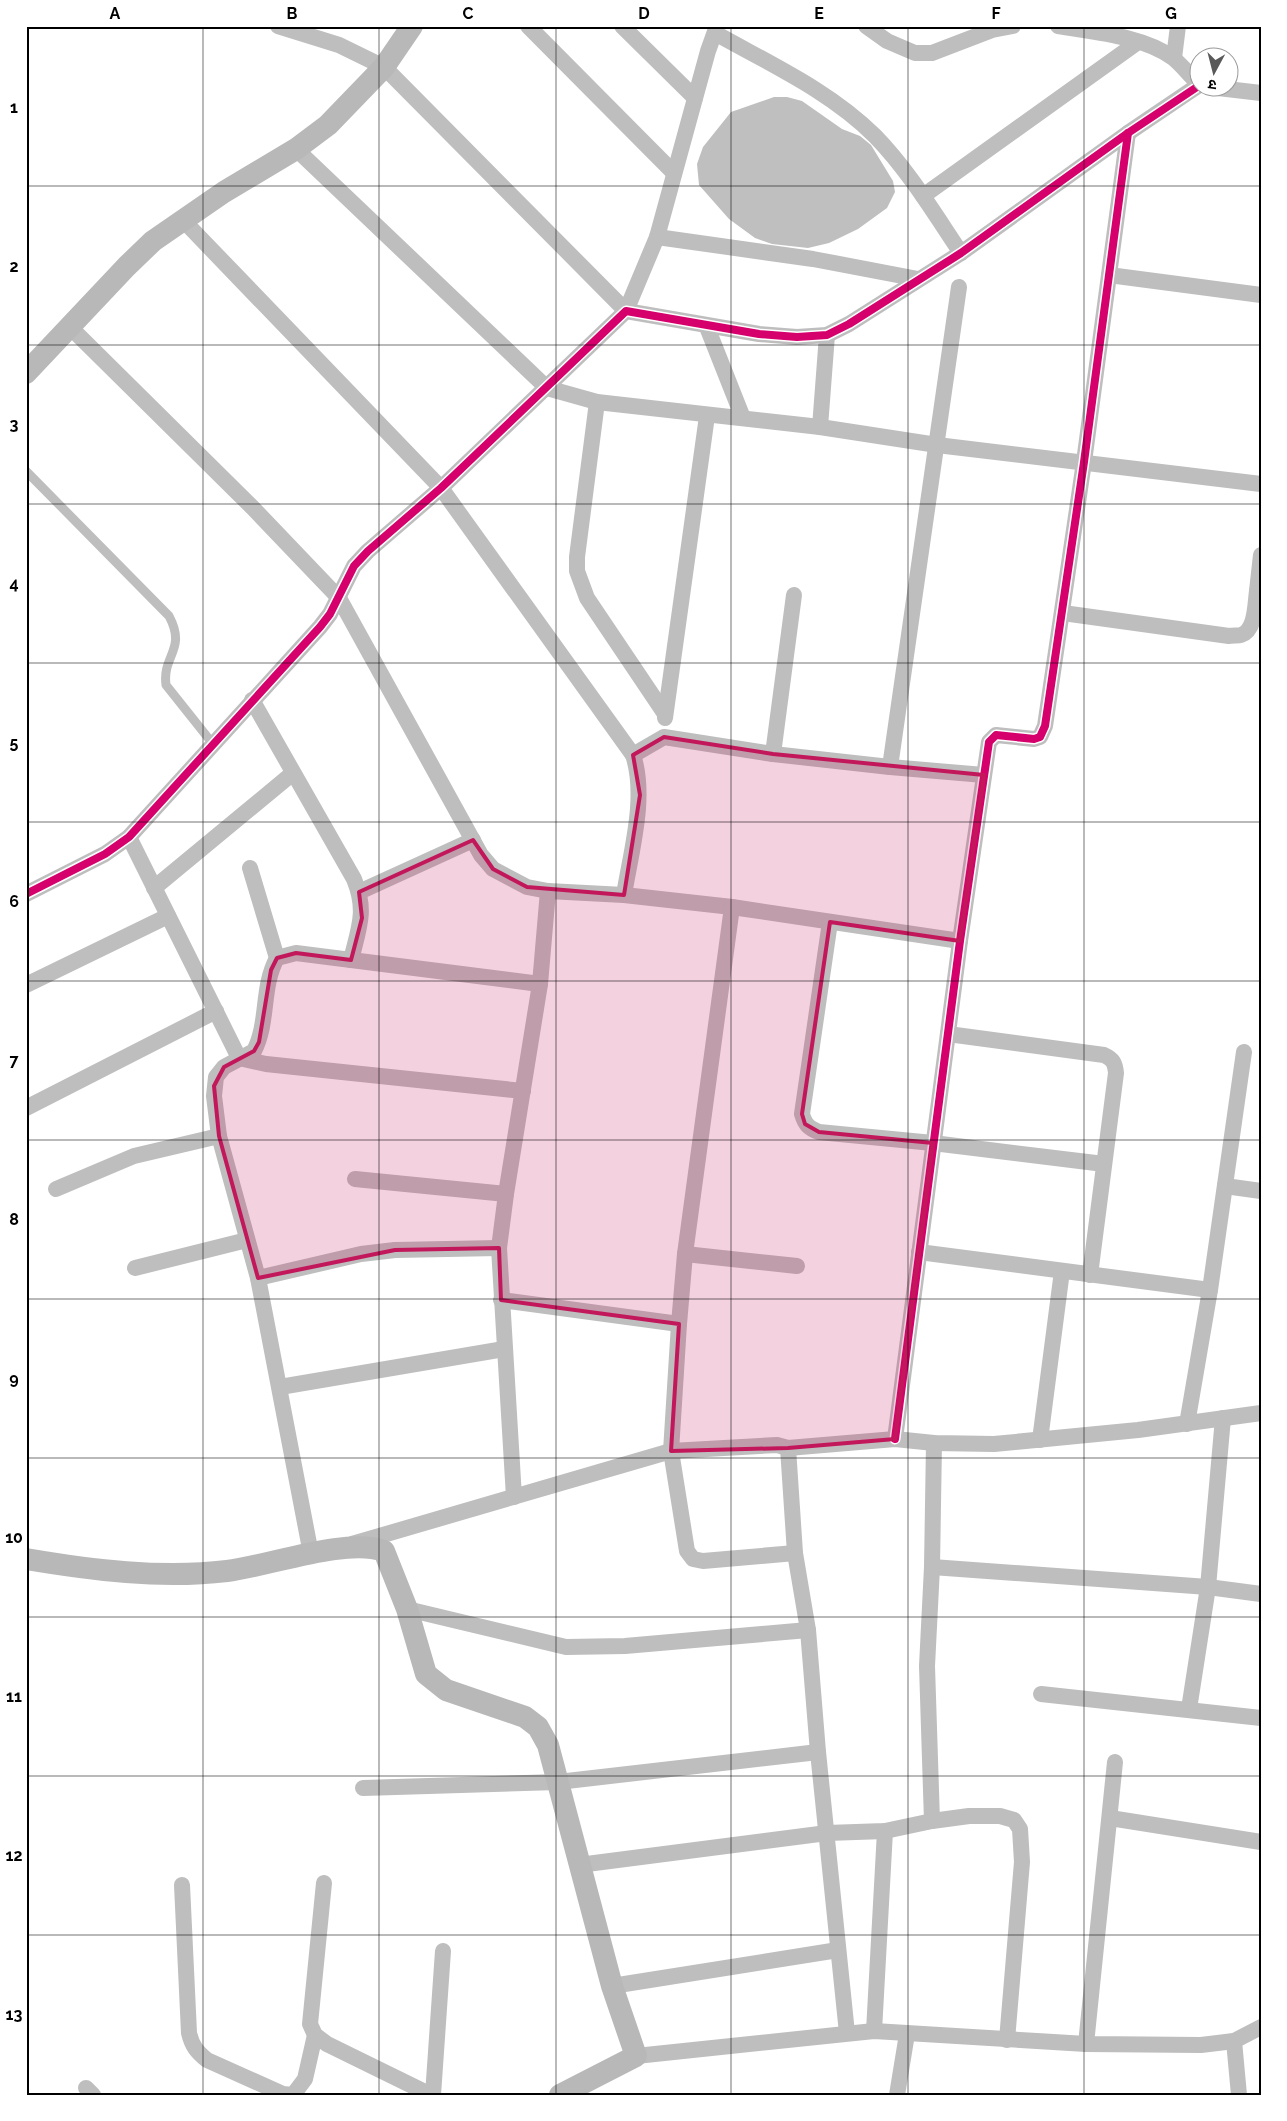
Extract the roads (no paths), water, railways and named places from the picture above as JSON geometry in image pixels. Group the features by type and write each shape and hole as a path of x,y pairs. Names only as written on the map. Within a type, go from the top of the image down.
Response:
{"street":[{"path":"278,26 339,45 384,67 626,311 707,327 797,337 827,335 849,324 960,253 1190,91"},
{"path":"26,373 140,253 182,219 296,149 328,125 384,67 412,26"},
{"path":"528,26 674,173"},
{"path":"622,26 695,98"},
{"path":"866,26 887,41 915,53 932,53 976,31 1013,26"},
{"path":"1058,26 1110,35 1160,50 1174,58 1190,75"},
{"path":"1174,58 1178,26"},
{"path":"26,894 105,854 129,837 150,816 252,700 309,640 330,614 354,566 368,551 441,488 626,311 656,237 716,30 806,84 843,109 874,136 900,164 960,253"},
{"path":"923,196 1138,42"},
{"path":"1240,91 1261,93"},
{"path":"895,1438 960,941 989,742 996,735 1040,737 1046,726 1128,133"},
{"path":"296,149 546,388 597,402 707,416 820,427 937,445 1261,484"},
{"path":"182,219 441,488 633,755 638,769 640,795 624,895"},
{"path":"656,237 813,258 918,280"},
{"path":"1109,275 1261,295"},
{"path":"890,767 959,287"},
{"path":"69,326 253,508 339,598 473,840 493,869 528,887 548,891 624,895 732,907 960,941"},
{"path":"707,327 743,418"},
{"path":"820,427 827,335"},
{"path":"597,402 577,557 577,571 587,598 665,714"},
{"path":"664,737 665,714 707,416"},
{"path":"1063,613 1229,636 1242,634 1249,629 1253,619 1259,592 1261,555"},
{"path":"773,754 794,595"},
{"path":"252,700 360,892 362,918 352,960"},
{"path":"633,755 664,737 773,754 890,767 984,774"},
{"path":"154,888 293,773"},
{"path":"129,837 239,1058"},
{"path":"360,892 473,840"},
{"path":"250,868 277,958"},
{"path":"514,1497 499,1248 540,984 548,891"},
{"path":"732,907 685,1254 672,1451 687,1551 693,1559 703,1561 795,1553"},
{"path":"26,985 168,916"},
{"path":"830,922 802,1114 805,1124 819,1132 933,1143 1104,1164"},
{"path":"311,1554 258,1278 246,1240 219,1136 214,1096 216,1077 224,1067 254,1051 259,1042 270,970 277,958 296,953 540,984"},
{"path":"26,1108 216,1011"},
{"path":"948,1034 1104,1055 1111,1058 1115,1064 1116,1073 1090,1274"},
{"path":"1187,1424 1210,1290 1244,1052"},
{"path":"239,1058 266,1064 523,1090"},
{"path":"56,1188 134,1156 219,1136"},
{"path":"355,1179 506,1194"},
{"path":"1225,1186 1261,1191"},
{"path":"135,1268 246,1240"},
{"path":"258,1278 361,1254 395,1250 499,1248"},
{"path":"920,1252 1210,1290"},
{"path":"685,1254 797,1266"},
{"path":"1040,1440 1062,1271"},
{"path":"501,1300 679,1324"},
{"path":"280,1387 504,1349"},
{"path":"26,1559 124,1572 184,1573 227,1571 333,1549 672,1451 777,1445 788,1448 895,1438 934,1443 994,1444 1187,1424 1261,1413"},
{"path":"1189,1709 1208,1586 1224,1418"},
{"path":"932,1821 927,1666 932,1566 934,1443"},
{"path":"788,1448 795,1553 808,1630 818,1752 847,2033"},
{"path":"333,1549 357,1547 384,1551 407,1609 426,1674 446,1690 507,1709 525,1717 538,1727 548,1745 612,1986 636,2056"},
{"path":"932,1566 1208,1586 1261,1594"},
{"path":"407,1609 566,1647 625,1646 808,1630"},
{"path":"1041,1694 1261,1718"},
{"path":"363,1788 558,1782 818,1752"},
{"path":"1086,2044 1115,1762"},
{"path":"579,1865 827,1833 885,1831 932,1821 969,1816 1000,1816 1014,1820 1020,1829 1022,1862 1007,2040"},
{"path":"1110,1818 1261,1842"},
{"path":"874,2031 885,1831"},
{"path":"324,1883 310,2024 315,2035 333,2048 432,2095 444,1951"},
{"path":"182,1886 192,2043 197,2052 207,2060 283,2094 292,2095 305,2079 315,2035"},
{"path":"612,1986 838,1950"},
{"path":"560,2095 636,2056 847,2033 874,2031 1086,2044 1201,2045 1234,2041 1261,2027"},
{"path":"897,2095 907,2034"},
{"path":"1234,2041 1239,2095"}],"lane":[{"path":"26,472 169,616 177,637 164,675 166,685 213,744"}]}
